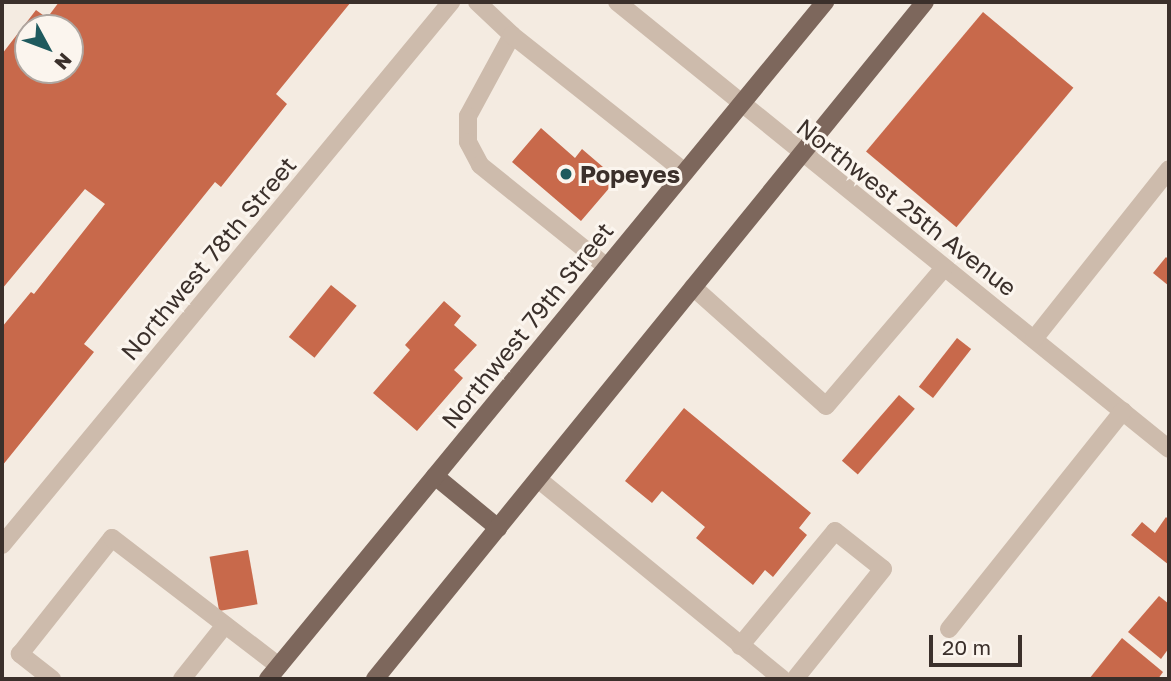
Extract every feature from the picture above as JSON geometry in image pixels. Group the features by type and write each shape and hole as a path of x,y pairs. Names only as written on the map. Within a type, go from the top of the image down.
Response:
{"main road":[{"name":"Northwest 79th Street","path":"273,673 825,2"},
{"path":"376,679 925,2"},
{"path":"435,476 498,528"}],"street":[{"name":"Northwest 78th Street","path":"2,545 452,2"},
{"path":"477,2 512,34 685,172"},
{"name":"Northwest 25th Avenue","path":"617,2 801,155 1169,449"},
{"path":"512,34 467,116 468,142 480,165 607,267"},
{"path":"1034,339 1169,169"},
{"path":"694,287 826,406 944,268"},
{"path":"949,629 1123,411"},
{"path":"538,479 782,679"},
{"path":"740,646 835,531 883,569 795,679"},
{"path":"51,679 20,654 112,538 225,625 273,673"},
{"path":"182,679 225,625"}],"building":[{"path":"59,2 351,2 276,94 287,104 221,187 215,182 84,344 94,352 2,466 2,327 31,292 34,294 105,204 85,189 2,289 2,54 14,38 14,84 84,84 84,14 50,14"},
{"path":"983,12 1073,88 956,227 866,151"},
{"path":"541,128 575,158 582,149 617,179 581,221 512,162"},
{"path":"1166,257 1169,260 1169,286 1153,273"},
{"path":"331,285 357,306 314,358 289,337"},
{"path":"444,301 461,316 454,325 477,345 454,370 463,378 417,431 373,393 410,350 405,345"},
{"path":"957,338 971,349 933,398 919,387"},
{"path":"899,395 915,409 858,474 842,461"},
{"path":"684,408 811,513 799,528 807,535 773,577 765,570 753,585 696,538 705,527 662,491 652,503 625,481"},
{"path":"1166,517 1169,520 1169,565 1131,535 1142,522 1155,533"},
{"path":"248,550 258,604 219,611 210,557"},
{"path":"1159,596 1169,604 1169,648 1161,659 1128,632"},
{"path":"1122,638 1163,672 1158,679 1089,679"}],"place":[{"name":"Popeyes","path":"566,174"}]}
